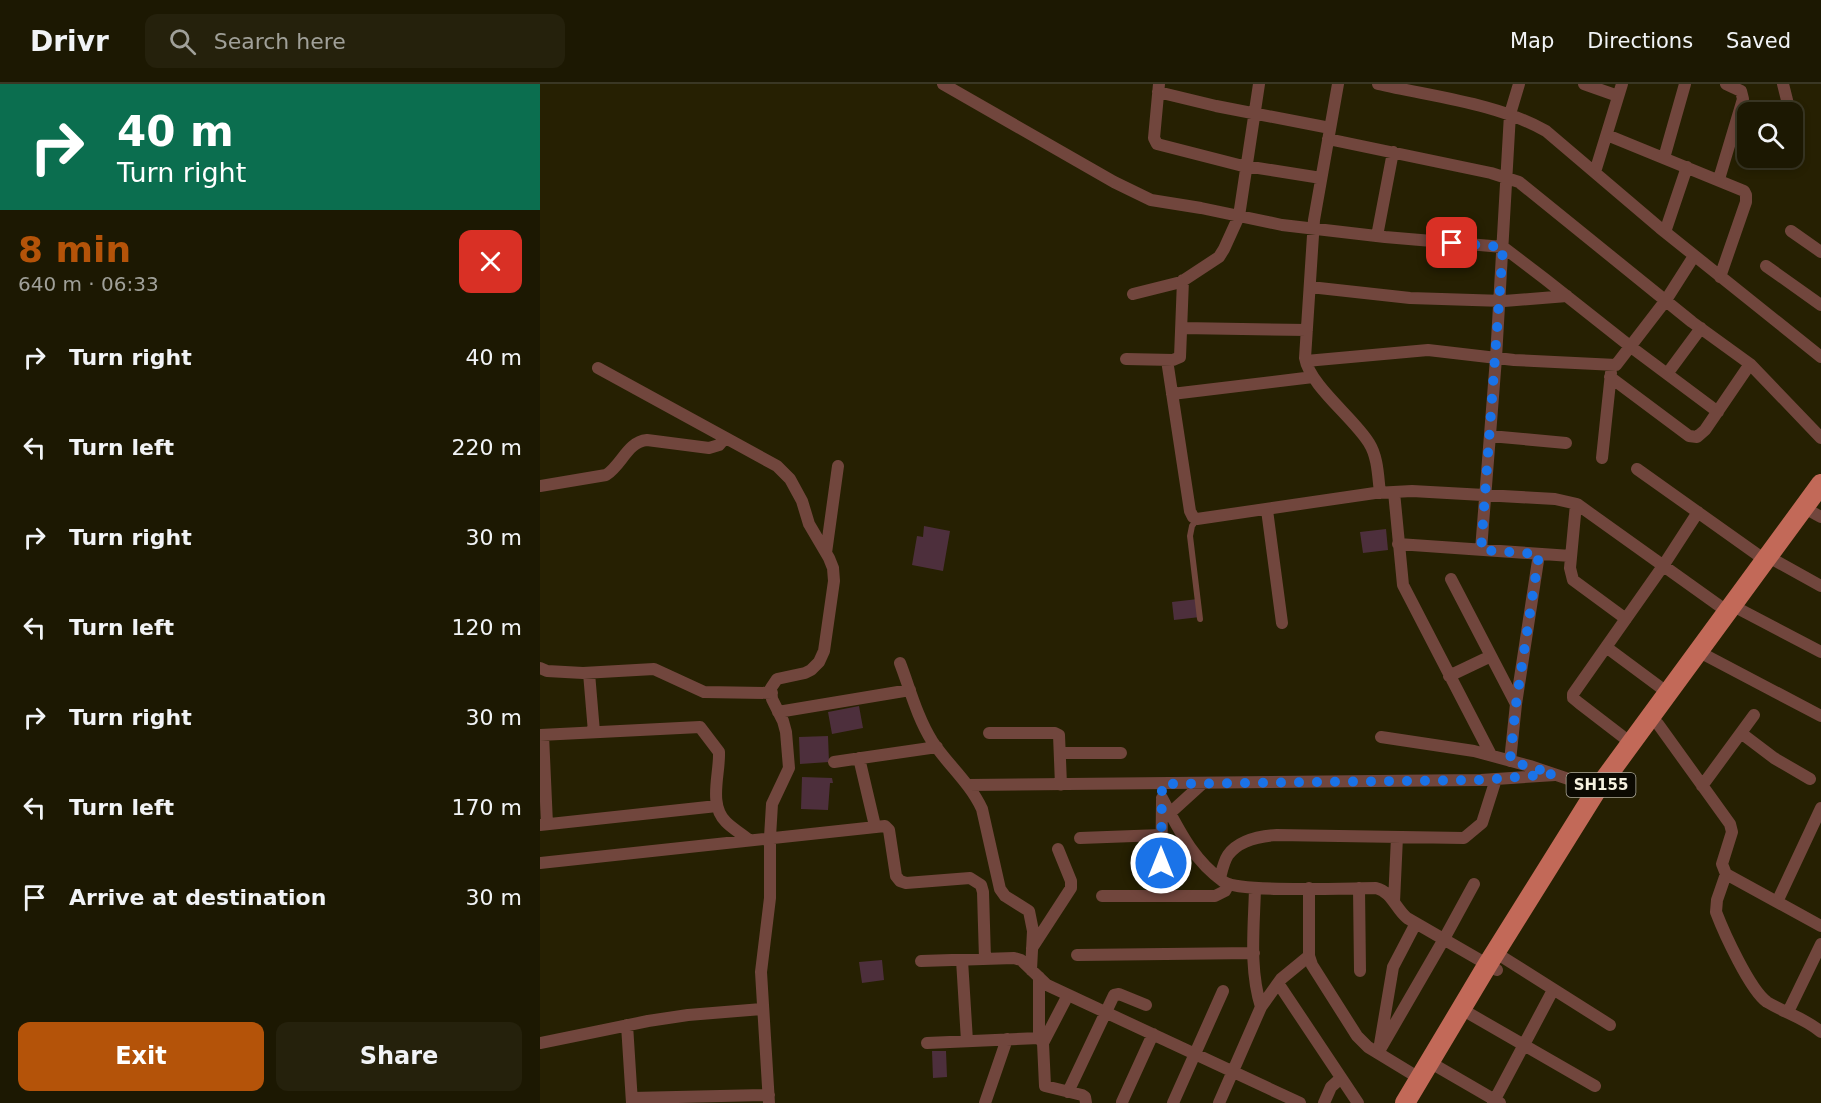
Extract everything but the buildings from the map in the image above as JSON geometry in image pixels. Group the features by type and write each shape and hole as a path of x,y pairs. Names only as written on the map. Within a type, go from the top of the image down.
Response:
{"main road":[{"name":"SH155","path":"1416,1103 1470,1014 1496,964 1598,789 1770,560 1821,484"},
{"name":"SH155","path":"1770,560 1817,508"},
{"name":"SH155","path":"1405,1103 1419,1078 1532,913 1733,610"}],"street":[{"path":"943,84 1142,198 1282,225 1503,247 1718,412"},
{"path":"1133,294 1184,280 1219,257 1239,216 1259,84"},
{"path":"1338,84 1314,229 1306,361 1313,376 1369,443 1376,462 1380,493"},
{"path":"1481,550 1496,358 1510,114 1520,84"},
{"path":"1584,84 1620,90 1595,172"},
{"path":"1664,158 1685,84"},
{"path":"1719,179 1743,99 1741,91 1726,84"},
{"path":"1783,84 1788,102"},
{"path":"1387,85 1510,114 1546,130 1694,256 1821,357"},
{"path":"1321,178 1246,166 1157,144 1154,138 1159,88 1393,152 1506,177 1531,191 1701,328 1750,364 1821,438"},
{"path":"1606,135 1719,179 1739,188 1746,195 1720,277"},
{"path":"1377,236 1393,152"},
{"path":"1665,232 1688,167"},
{"path":"1791,231 1821,252"},
{"path":"1602,458 1611,371 1666,300 1694,256"},
{"path":"1766,266 1821,305"},
{"path":"1126,359 1167,360 1180,357 1184,280"},
{"path":"1310,287 1410,298 1499,301 1567,296"},
{"path":"1182,328 1307,330"},
{"path":"1667,374 1701,328"},
{"path":"1306,361 1428,350 1611,371 1689,436 1696,437 1701,435 1750,364"},
{"path":"1167,360 1191,511 1193,517 1197,519 1394,492 1555,499 1576,504 1663,566 1733,610 1821,652"},
{"path":"598,369 777,466 790,479 802,501 809,524 833,568 834,581 824,651 819,662 812,670 773,682 772,699 786,732 789,768 772,804 770,898 761,972 769,1099 632,1101 627,1025"},
{"path":"1172,394 1313,376"},
{"path":"1490,436 1566,443"},
{"path":"540,486 606,475 613,471 633,444 639,441 710,448 719,445 725,438"},
{"path":"826,553 838,466"},
{"path":"1637,469 1770,560 1821,586"},
{"path":"1394,492 1402,585 1491,755"},
{"path":"1576,504 1570,568 1573,580 1626,619"},
{"path":"1268,510 1282,623"},
{"path":"1631,743 1573,698 1574,689 1626,619 1698,512"},
{"path":"1398,544 1571,556"},
{"path":"1510,761 1516,704 1539,554"},
{"path":"1451,579 1516,704"},
{"path":"1606,647 1668,693"},
{"path":"1705,655 1820,712"},
{"path":"1449,676 1491,656"},
{"path":"900,663 923,725 937,747 968,785 982,809 1000,889 1029,911 1033,931 1032,948 1045,1086 1082,1095 1086,1103"},
{"path":"540,668 547,671 589,673 654,669 704,692 772,693"},
{"path":"589,673 594,732"},
{"path":"778,712 910,690"},
{"path":"1702,786 1755,715"},
{"path":"1658,724 1732,828 1722,864 1726,874 1716,907 1720,923 1750,981 1767,1001 1812,1024 1821,1032"},
{"path":"717,806 544,825 542,735 700,727 719,752 717,806 726,822 749,840"},
{"path":"989,733 1055,733 1059,735 1061,785"},
{"path":"1742,733 1774,758 1810,779"},
{"path":"1381,737 1491,755 1598,789"},
{"path":"834,762 937,747"},
{"path":"1061,753 1120,753"},
{"path":"859,758 875,826"},
{"path":"968,785 1496,779 1554,774"},
{"path":"1102,896 1215,896 1225,891 1224,881 1230,853 1252,839 1263,836 1464,838 1482,824 1496,779"},
{"path":"1170,813 1203,783"},
{"path":"1161,895 1162,784"},
{"path":"1162,798 1186,845 1224,881 1255,888 1383,890 1387,892 1401,913 1416,923 1444,939 1553,990 1610,1025"},
{"path":"1777,902 1821,808"},
{"path":"540,862 885,826 890,830 896,876 900,881 906,883 969,878 981,885 985,959"},
{"path":"1394,902 1397,837"},
{"path":"1080,838 1161,841 1186,845"},
{"path":"1032,948 1071,888 1071,881 1058,849"},
{"path":"1726,874 1821,926"},
{"path":"1378,1053 1474,884"},
{"path":"1255,888 1254,984 1261,1007"},
{"path":"1309,888 1309,956 1312,964 1357,1036 1368,1047 1419,1078"},
{"path":"1359,888 1360,970"},
{"path":"983,892 1004,893"},
{"path":"1378,1053 1393,967 1416,923"},
{"path":"1788,1012 1821,944"},
{"path":"1077,955 1254,953"},
{"path":"1219,1103 1261,1007 1278,983 1309,956"},
{"path":"921,961 1014,958 1021,960 1047,985 1233,1071 1274,1098 1300,1103"},
{"path":"962,960 967,1041"},
{"path":"1278,983 1359,1103"},
{"path":"1438,1067 1496,1102 1523,1044 1553,990"},
{"path":"1173,1103 1223,991"},
{"path":"1041,1041 1068,995"},
{"path":"1068,1092 1114,995 1146,1005"},
{"path":"540,1043 688,1014 762,1009"},
{"path":"1470,1014 1595,1086"},
{"path":"1122,1102 1153,1034"},
{"path":"927,1043 1007,1039 1041,1041"},
{"path":"985,1103 1007,1039"},
{"path":"1324,1103 1331,1087 1341,1078"}],"lane":[{"path":"1197,519 1192,526 1190,536 1200,620"}],"route":[{"path":"1161,863 1162,784 1481,780 1554,774 1510,761 1516,704 1539,554 1481,550 1503,247 1452,243"}]}
